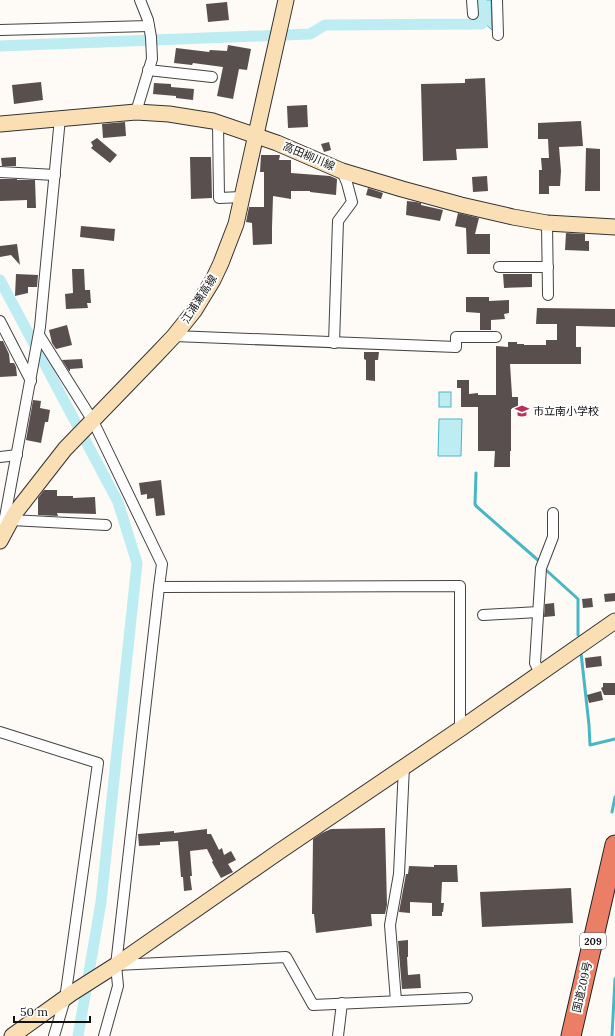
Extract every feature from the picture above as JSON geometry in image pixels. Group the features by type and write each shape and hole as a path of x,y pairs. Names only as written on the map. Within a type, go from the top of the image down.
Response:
{"highway":[{"name":"国道209号","path":"571,1036 615,845"}],"main road":[{"name":"江浦瀬高線","path":"0,539 15,513 65,449 174,336 194,312 213,280 236,224 286,0"},
{"name":"高田柳川線","path":"0,124 136,112 169,114 194,118 218,123 277,143 342,171 461,206 547,223 615,227"},
{"path":"12,1036 68,996 113,967 615,621"}],"street":[{"path":"136,112 152,59 151,37 140,0"},
{"path":"472,0 473,14"},
{"path":"497,0 498,35"},
{"path":"0,30 148,23"},
{"path":"148,70 212,77"},
{"path":"0,539 40,331 60,118"},
{"path":"218,123 219,198 242,197"},
{"path":"334,343 338,221 352,202 342,171"},
{"path":"0,172 55,175"},
{"path":"547,223 548,295"},
{"path":"499,268 548,267"},
{"path":"0,321 4,338 32,376"},
{"path":"40,331 90,423 162,564 113,967 118,986 104,1036"},
{"path":"174,336 456,347 456,338 496,337"},
{"path":"0,457 17,455"},
{"path":"540,673 535,663 541,568 553,537 554,531 552,513"},
{"path":"11,520 106,525"},
{"path":"159,587 460,586 460,728"},
{"path":"483,615 538,612"},
{"path":"0,732 98,763 68,996 54,1036"},
{"path":"396,1001 390,925 399,874 404,766"},
{"path":"113,967 286,957 314,1005 467,998"},
{"path":"338,1036 342,1003"}],"water":[{"path":"476,0 491,0 492,30 477,16"},
{"path":"439,392 451,392 451,407 439,407"},
{"path":"439,419 462,419 461,456 438,456"}],"building":[{"path":"227,2 229,20 208,22 206,4"},
{"path":"228,45 251,49 247,70 239,69 233,99 217,96 223,67 193,63 192,65 174,63 176,48 209,52 210,50 227,51"},
{"path":"485,78 488,148 456,149 457,160 423,161 421,84 465,83 465,79"},
{"path":"41,82 43,100 14,104 12,85"},
{"path":"154,83 171,84 171,87 194,89 193,100 176,98 176,96 153,94"},
{"path":"307,105 308,127 288,128 287,106"},
{"path":"581,121 583,146 559,147 561,171 560,186 549,186 549,194 539,194 539,170 542,170 541,158 549,158 548,139 538,139 538,123"},
{"path":"125,122 126,136 103,138 102,124"},
{"path":"97,138 117,155 110,163 91,148 93,146 91,142"},
{"path":"329,142 331,150 324,152 321,144"},
{"path":"586,148 600,149 600,191 585,191"},
{"path":"261,155 280,155 279,160 291,160 291,173 330,176 337,179 336,195 310,191 291,191 291,199 273,196 272,244 253,245 252,223 246,222 249,207 264,207 264,172 260,172"},
{"path":"16,157 16,166 2,166 1,158"},
{"path":"190,157 211,157 212,198 191,199"},
{"path":"487,176 488,191 473,192 472,177"},
{"path":"0,179 35,180 36,208 27,208 27,200 0,201"},
{"path":"368,188 383,193 381,199 366,195"},
{"path":"407,201 421,203 421,205 443,210 440,221 406,215"},
{"path":"458,213 479,218 475,234 490,234 490,254 467,254 466,228 455,226"},
{"path":"81,226 115,229 114,241 80,237"},
{"path":"566,233 585,234 585,241 589,241 589,251 565,250"},
{"path":"17,244 20,265 11,255 0,257 0,246"},
{"path":"72,269 84,269 85,290 90,290 91,303 87,303 88,308 66,309 65,294 73,293"},
{"path":"16,274 38,275 37,287 28,287 28,293 15,296"},
{"path":"503,274 532,274 532,287 504,288"},
{"path":"466,297 489,297 489,301 509,300 509,313 504,314 505,319 491,320 491,330 480,330 480,313 466,312"},
{"path":"537,308 615,309 615,327 576,326 576,347 581,347 581,364 510,364 512,397 518,397 518,408 511,409 510,467 494,467 495,451 478,451 478,407 461,407 461,388 457,388 457,380 469,380 469,394 478,393 478,395 496,395 496,346 508,347 508,342 517,342 517,344 524,345 546,345 546,340 557,340 557,324 536,324"},
{"path":"67,325 72,345 56,349 52,343 49,330"},
{"path":"0,341 3,341 9,354 10,363 14,363 16,367 17,376 0,377"},
{"path":"364,352 379,352 378,360 375,360 375,381 366,380 366,360 364,359"},
{"path":"82,359 83,368 70,369 70,371 62,360"},
{"path":"33,400 41,401 40,408 50,410 48,422 45,422 41,443 26,440"},
{"path":"161,480 165,515 156,516 154,498 147,499 147,494 141,495 139,483"},
{"path":"44,490 57,490 57,496 73,496 73,498 95,497 96,514 57,513 58,516 38,515 38,498"},
{"path":"615,593 615,601 605,602 604,594"},
{"path":"592,598 593,607 583,608 582,599"},
{"path":"554,603 555,616 544,617 545,604"},
{"path":"601,656 602,666 586,668 585,658"},
{"path":"603,683 615,683 615,695 604,695 601,688 603,687"},
{"path":"601,691 603,700 589,703 587,695"},
{"path":"385,828 387,905 385,914 371,914 372,926 316,933 314,914 312,914 313,839 331,829"},
{"path":"207,829 207,834 211,834 219,850 222,848 224,855 231,851 236,860 228,864 233,872 221,878 207,849 190,851 192,876 190,876 192,890 184,891 183,877 181,877 178,841 160,842 160,845 139,846 138,834 174,831 174,833"},
{"path":"434,865 457,865 458,882 442,882 441,903 444,903 442,916 432,916 432,903 410,902 410,913 399,912 406,874 408,874 409,866 434,867"},
{"path":"571,888 573,923 482,927 480,892"},
{"path":"408,940 408,975 420,974 421,988 402,989 398,941"}],"waterway":[{"path":"0,46 310,34 325,25 482,24 481,0"},
{"path":"0,280 118,502 137,563 101,902 78,1036"},
{"path":"476,473 476,506 539,561"},
{"path":"546,570 578,599 578,635"},
{"path":"581,653 590,745 615,739"},
{"path":"612,812 615,797"},
{"path":"612,1036 615,979"}],"place":[{"name":"市立南小学校","path":"522,411"}]}
